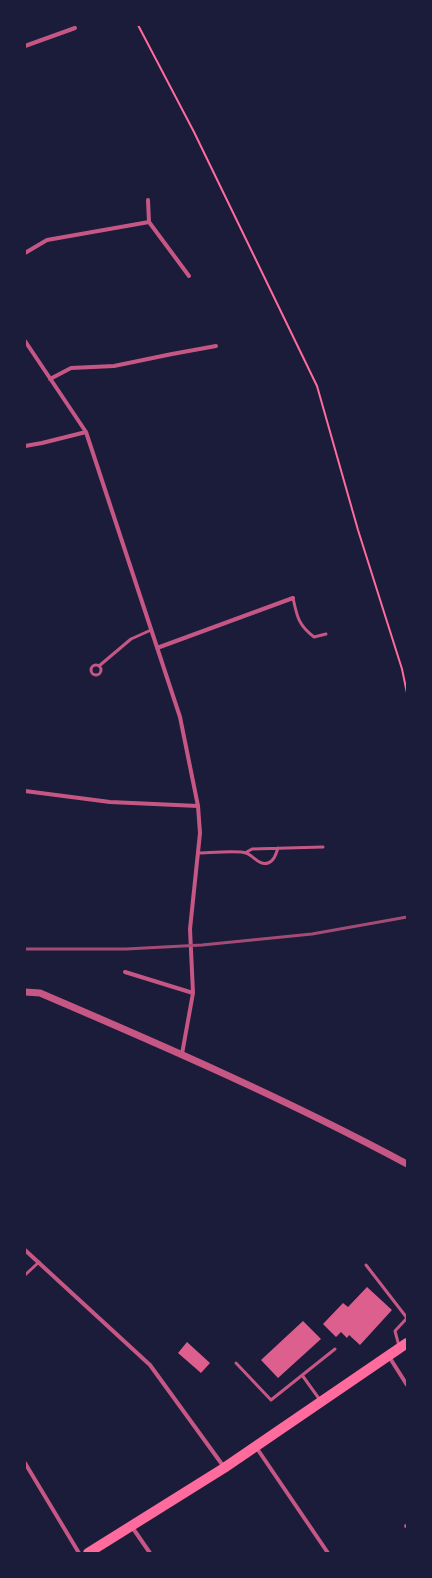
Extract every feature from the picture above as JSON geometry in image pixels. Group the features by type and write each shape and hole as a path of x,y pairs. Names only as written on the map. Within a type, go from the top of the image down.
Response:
{"main road":[{"path":"88,1553 132,1527 224,1468 403,1346"}],"street":[{"path":"25,46 75,28"},
{"path":"148,200 149,222 189,276"},
{"path":"25,253 47,240 149,222"},
{"path":"25,341 86,432 180,717 198,806 200,833 190,929 193,993 182,1054"},
{"path":"50,379 71,368 114,366 216,346"},
{"path":"25,446 42,444 86,432"},
{"path":"157,648 293,598"},
{"path":"25,791 110,802 198,806"},
{"path":"125,972 193,993"},
{"path":"25,992 40,993 182,1054 249,1085 407,1164"},
{"path":"25,1250 150,1365 224,1468"},
{"path":"388,1355 407,1385"},
{"path":"256,1446 328,1553"},
{"path":"25,1463 79,1553"},
{"path":"132,1527 150,1553"}],"lane":[{"path":"293,598 298,620 306,631 314,637 326,634"},
{"path":"99,666 131,639 151,630"},
{"path":"198,853 245,853 252,849 323,847"},
{"path":"245,853 263,864 272,861 278,848"},
{"path":"25,1275 39,1262"},
{"path":"366,1265 407,1318 395,1331 403,1346"},
{"path":"236,1363 271,1400 334,1349"},
{"path":"302,1375 321,1401"}],"path":[{"path":"138,25 194,132 317,386 358,530 402,669 407,693"}],"building":[{"path":"367,1287 392,1310 360,1345 349,1335 347,1338 341,1332 336,1337 323,1324 343,1303 348,1307"},
{"path":"303,1321 321,1339 278,1378 261,1360"},
{"path":"187,1342 210,1363 201,1373 178,1353"}],"railway":[{"path":"25,949 126,949 202,945 312,934 407,917"}]}
